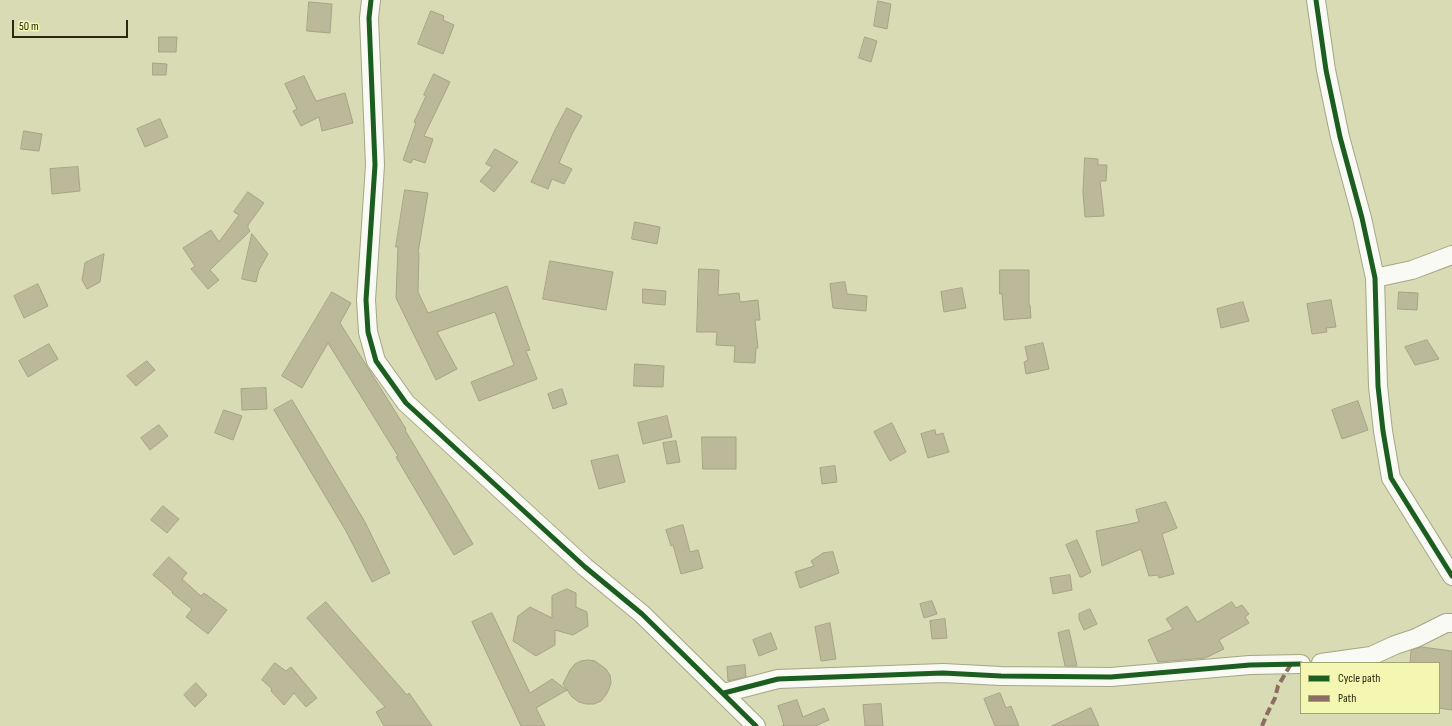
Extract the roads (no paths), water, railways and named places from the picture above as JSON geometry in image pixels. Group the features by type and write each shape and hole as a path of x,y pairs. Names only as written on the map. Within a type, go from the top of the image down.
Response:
{"street":[{"path":"370,0 369,18 375,165 366,300 368,332 376,361 406,403 585,567 642,614 756,726"},
{"path":"1316,0 1326,70 1375,278 1378,386 1391,478 1452,576"},
{"path":"1375,278 1412,270 1452,255"},
{"path":"1328,662 1371,656 1395,645 1416,638 1446,623 1452,623"},
{"path":"724,693 778,679 943,673 1001,676 1111,677 1250,665 1300,664"}]}
